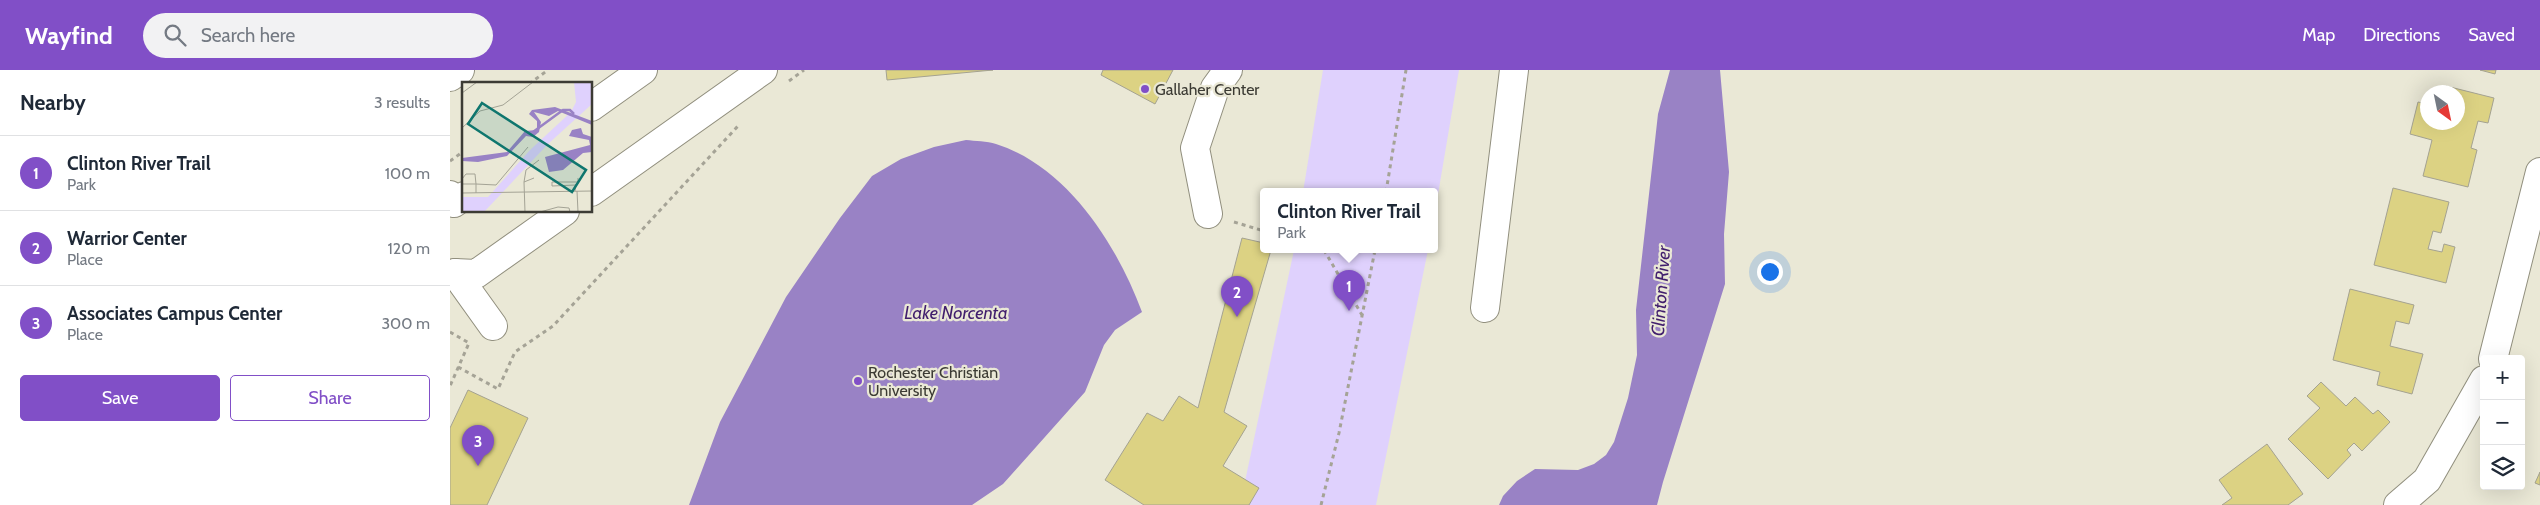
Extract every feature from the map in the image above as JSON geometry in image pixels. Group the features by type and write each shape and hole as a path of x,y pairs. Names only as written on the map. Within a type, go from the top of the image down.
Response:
{"street":[{"path":"450,77 460,70"},
{"path":"592,105 642,70"},
{"path":"1208,214 1195,148 1215,88 1228,70"},
{"path":"1485,308 1514,70"},
{"path":"592,191 772,79"},
{"path":"2494,355 2540,172"},
{"path":"492,326 455,273 476,274 564,212"},
{"path":"2398,505 2427,480 2480,387"}],"path":[{"path":"532,82 548,70"},
{"path":"772,79 804,70"},
{"path":"1387,188 1406,70"},
{"path":"458,367 498,389 515,352 553,326 744,119"},
{"path":"450,161 462,152"},
{"path":"1327,253 1362,316"},
{"path":"1321,505 1339,433 1374,253"},
{"path":"450,332 469,343 450,386"}],"shaded area":[{"path":"1323,70 1459,70 1438,194 1438,188 1304,188"},
{"path":"1293,253 1427,253 1376,505 1240,505"}],"water":[{"name":"Clinton River","path":"1670,70 1720,70 1729,172 1724,234 1725,284 1657,505 1499,505 1503,496 1517,481 1535,469 1578,470 1594,464 1606,455 1614,442 1628,398 1637,355 1636,310 1658,114"},
{"name":"Lake Norcenta","path":"966,140 996,144 1022,155 1046,171 1087,212 1104,235 1132,286 1142,312 1115,330 1104,345 1085,392 1003,484 972,505 689,505 720,422 786,297 840,218 872,176 901,159 934,147"}],"building":[{"path":"886,70 993,70 887,80"},
{"name":"Gallaher Center","path":"1103,70 1173,70 1155,104 1101,75"},
{"path":"2480,70 2496,70 2495,74"},
{"path":"2465,91 2494,98 2488,123 2478,121 2471,148 2477,150 2468,187 2423,176 2432,140 2410,134 2418,102 2420,102 2420,130 2465,130"},
{"path":"2393,188 2449,202 2441,233 2433,231 2428,249 2442,252 2444,244 2455,247 2446,283 2374,265"},
{"path":"1242,238 1260,242 1260,253 1270,253 1224,412 1247,426 1223,466 1259,488 1249,505 1144,505 1105,480 1147,413 1163,421 1179,396 1198,408"},
{"path":"2350,289 2414,305 2409,324 2396,321 2390,346 2423,354 2412,394 2377,385 2380,372 2333,360"},
{"path":"2321,382 2346,406 2355,397 2373,414 2378,410 2390,422 2362,451 2354,443 2347,450 2351,455 2328,479 2288,439 2320,408 2307,396"},
{"path":"468,390 528,418 487,505 450,505 450,428"},
{"path":"2267,444 2303,494 2288,505 2222,505 2232,498 2219,480"},
{"path":"2540,472 2540,485 2535,483"}],"place":[{"name":"Gallaher Center","path":"1145,89"},
{"name":"Clinton River Trail","path":"1349,311"},
{"name":"Warrior Center","path":"1237,317"},
{"name":"Rochester Christian University","path":"858,381"},
{"name":"Associates Campus Center","path":"478,466"}]}
